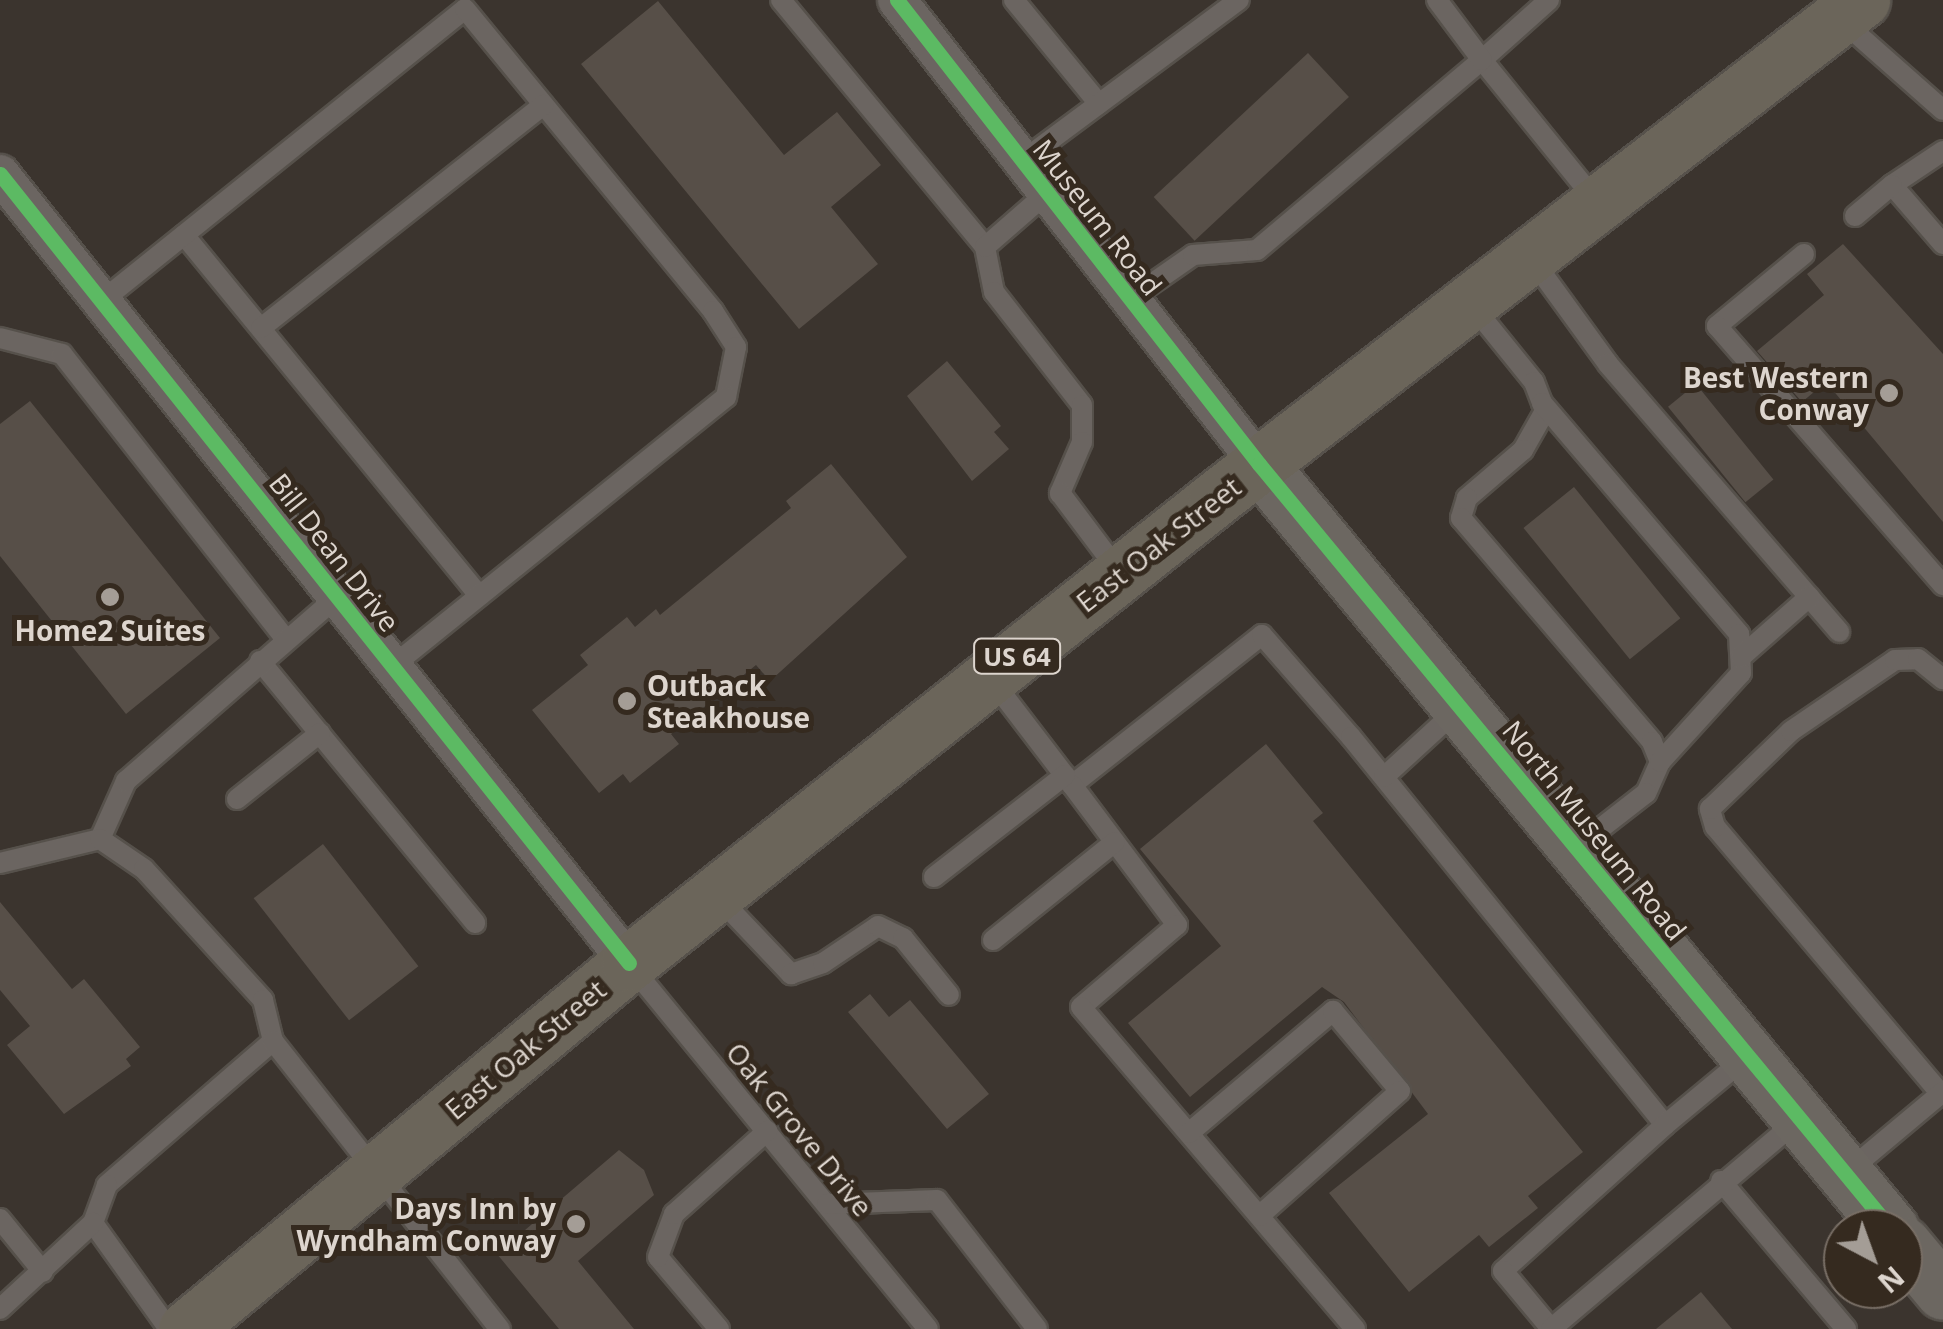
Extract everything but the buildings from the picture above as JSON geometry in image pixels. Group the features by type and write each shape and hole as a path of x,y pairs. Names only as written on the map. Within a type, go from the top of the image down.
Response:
{"highway":[{"name":"East Oak Street","path":"186,1329 629,963 1120,574 1859,5"}],"street":[{"name":"Museum Road","path":"898,0 1259,464"},
{"name":"Bill Dean Drive","path":"0,174 629,963"},
{"name":"North Museum Road","path":"1259,464 1874,1209"},
{"path":"1923,1268 1943,1292"}],"lane":[{"path":"781,0 985,247 994,292 1082,405 1082,442 1060,493 1120,574"},
{"path":"1014,0 1098,104"},
{"path":"1022,161 1239,0"},
{"path":"1436,0 1598,204"},
{"path":"1130,299 1193,256 1257,250 1547,1"},
{"path":"1859,5 1943,110"},
{"path":"103,300 466,9 713,311 736,347 736,375 726,396 393,666"},
{"path":"260,328 543,104"},
{"path":"1854,216 1943,151"},
{"path":"1892,185 1943,244"},
{"path":"985,247 1047,193"},
{"path":"184,235 479,596"},
{"path":"1804,254 1717,326 1943,586"},
{"path":"1530,256 1608,364 1839,632"},
{"path":"1470,302 1542,403 1739,634 1742,672 1656,752 1646,792 1578,846"},
{"path":"0,338 62,354 285,638"},
{"path":"1542,403 1539,430 1467,498 1461,518 1656,752"},
{"path":"100,838 126,781 285,638 338,596"},
{"path":"1741,657 1809,597"},
{"path":"934,876 1262,635 1384,776 1665,1124"},
{"path":"1845,1174 1940,1099 1715,827 1710,809 1714,796 1791,731 1895,660 1918,658 1943,679"},
{"path":"260,660 475,924"},
{"path":"990,677 1177,925 1081,1006 1355,1329"},
{"path":"1384,776 1461,706"},
{"path":"238,799 320,733"},
{"path":"0,863 100,838 144,869 263,1000 273,1041 374,1174 500,1329"},
{"path":"994,940 1115,842"},
{"path":"716,894 791,974 823,963 878,926 903,938 950,995"},
{"name":"Oak Grove Drive","path":"629,963 928,1329"},
{"path":"1189,1133 1333,1011 1400,1090 1259,1216"},
{"path":"0,1309 93,1223 108,1185 273,1041"},
{"path":"1748,1056 1665,1124 1503,1271 1550,1327 1720,1181 1798,1120"},
{"path":"719,1329 658,1257 674,1214 767,1131"},
{"path":"1720,1181 1846,1329"},
{"path":"826,1204 937,1200 1037,1329"},
{"path":"0,1219 43,1272"},
{"path":"93,1223 169,1329"}],"cycle path":[{"path":"897,0 1259,464 1874,1209"},
{"path":"0,174 629,963"}],"place":[{"name":"Best Western Conway","path":"1889,393"},
{"name":"Home2 Suites","path":"110,597"},
{"name":"Outback Steakhouse","path":"627,701"},
{"name":"Days Inn by Wyndham Conway","path":"576,1224"}]}
